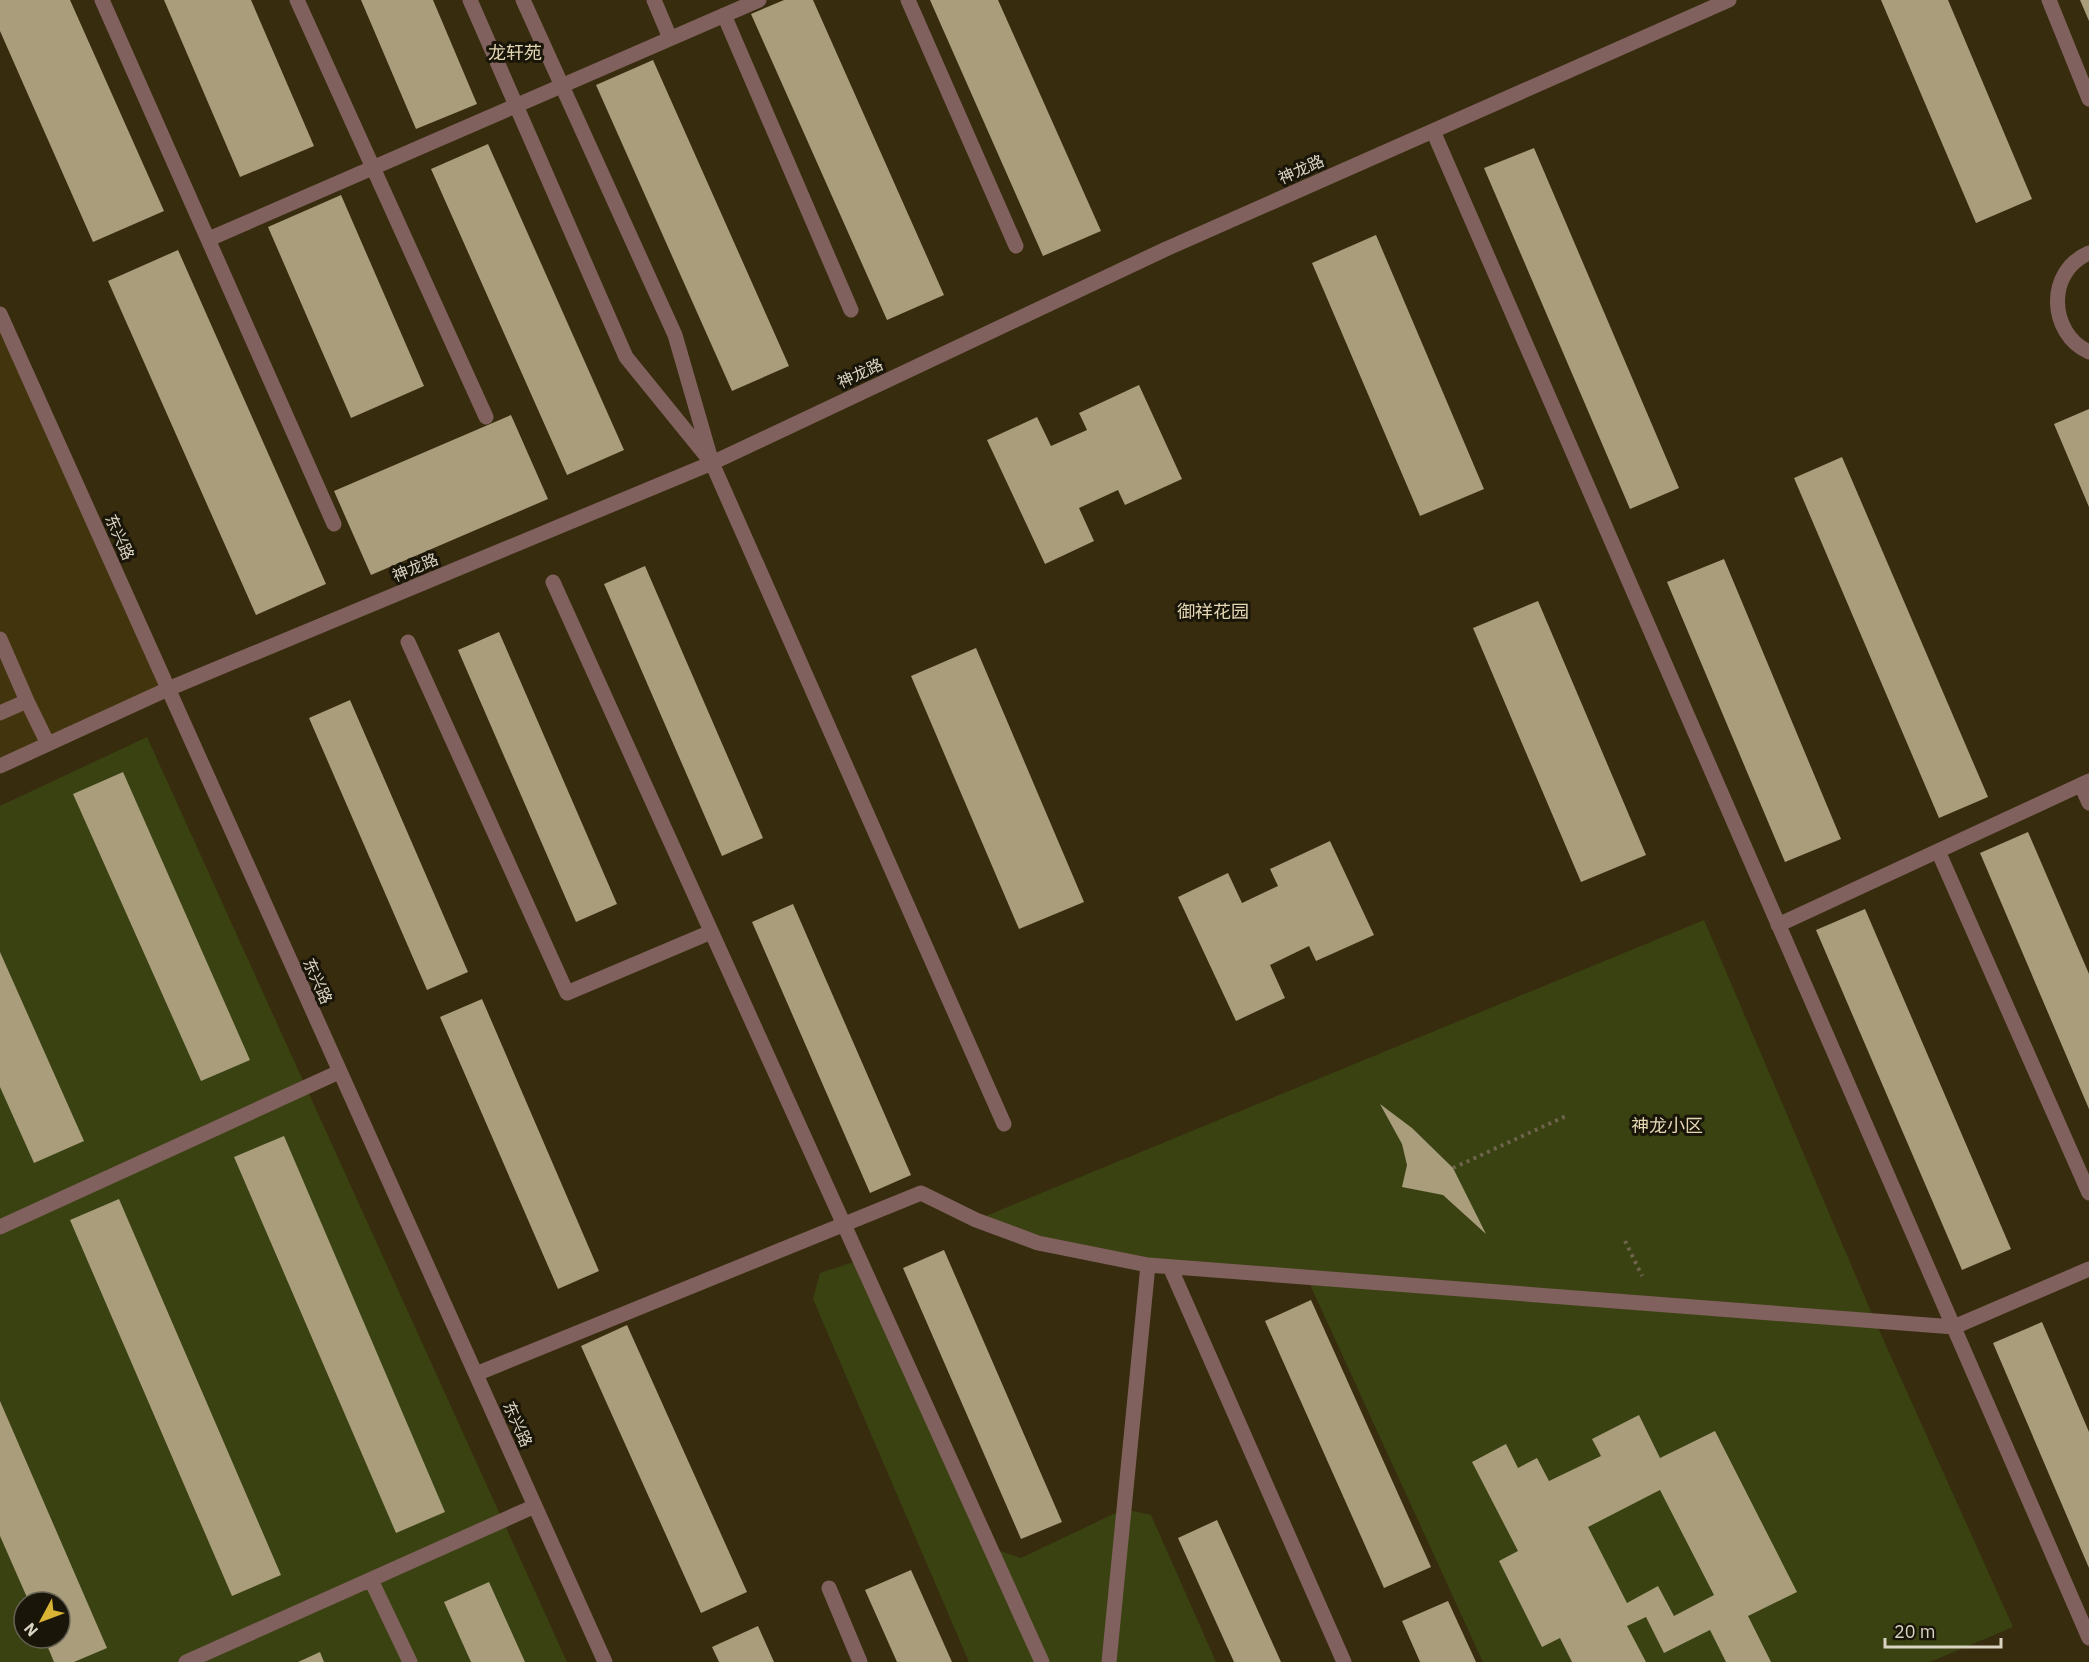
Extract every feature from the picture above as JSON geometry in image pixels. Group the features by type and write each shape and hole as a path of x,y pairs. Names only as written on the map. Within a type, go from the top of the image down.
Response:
{"street":[{"path":"102,0 334,524"},
{"path":"297,0 486,417"},
{"path":"470,0 626,357 712,463"},
{"path":"523,0 675,335 712,463 1004,1124"},
{"path":"654,0 670,38"},
{"path":"209,239 759,0"},
{"path":"908,0 1016,246"},
{"name":"神龙路","path":"0,766 168,689 712,463 1166,249 1729,0"},
{"path":"2049,0 2089,99"},
{"path":"724,15 851,310"},
{"path":"1433,131 2089,1638"},
{"path":"2089,253 2081,256 2068,268 2060,284 2056,302 2059,319 2067,336 2089,352"},
{"name":"东兴路","path":"0,314 605,1662"},
{"path":"553,582 1042,1662"},
{"path":"0,639 48,744"},
{"path":"408,642 567,993 711,932"},
{"path":"0,713 27,701"},
{"path":"1778,925 2085,783 2089,803"},
{"path":"1938,851 2089,1193"},
{"path":"0,1227 339,1072"},
{"path":"476,1374 822,1232 921,1194 976,1220 1038,1243 1148,1265 1954,1327 2089,1269"},
{"path":"1109,1662 1148,1265"},
{"path":"1170,1267 1344,1662"},
{"path":"186,1662 208,1658 371,1580 535,1506"},
{"path":"371,1580 410,1662"},
{"path":"828,1588 860,1662"}],"path":[{"path":"1453,1168 1566,1116"}],"shaded area":[{"path":"0,314 168,689 0,764"}],"green space":[{"path":"147,737 567,1662 0,1662 0,806"},
{"path":"1704,920 1875,1321 2013,1627 1930,1662 1483,1662 1307,1278 1148,1265 976,1220"},
{"path":"860,1260 991,1548 1021,1558 1124,1509 1151,1515 1216,1662 969,1662 813,1299 820,1273"}],"building":[{"path":"0,0 70,0 164,211 93,242 0,31"},
{"path":"164,0 251,0 314,146 240,177"},
{"path":"361,0 433,0 477,104 416,129"},
{"path":"784,0 813,0 944,295 887,320 751,14"},
{"path":"930,0 998,0 1101,231 1043,256"},
{"path":"1881,0 1948,0 2032,199 1976,223"},
{"path":"2080,0 2089,0 2089,21"},
{"path":"653,60 789,366 732,391 596,85"},
{"path":"488,144 624,450 567,475 431,169"},
{"path":"1534,148 1679,488 1630,509 1484,168"},
{"path":"341,195 424,386 351,418 268,227"},
{"path":"1376,235 1484,489 1420,516 1312,263"},
{"path":"178,250 326,584 256,615 108,281"},
{"path":"1139,385 1182,479 1125,505 1118,490 1079,508 1094,541 1045,564 987,440 1037,417 1051,446 1087,430 1079,413"},
{"path":"2089,409 2089,507 2054,424"},
{"path":"511,415 548,499 371,575 334,491"},
{"path":"1842,457 1988,797 1939,818 1794,478"},
{"path":"1724,559 1841,839 1785,862 1667,582"},
{"path":"645,566 763,838 722,856 604,584"},
{"path":"1538,601 1646,855 1581,882 1473,628"},
{"path":"499,632 617,904 576,922 458,650"},
{"path":"976,648 1084,902 1019,929 911,676"},
{"path":"350,700 468,972 427,990 309,718"},
{"path":"123,772 250,1060 201,1081 73,794"},
{"path":"2028,832 2089,974 2089,1109 1980,853"},
{"path":"1330,841 1374,935 1316,961 1309,946 1270,965 1285,998 1236,1021 1178,897 1228,873 1242,903 1278,886 1270,869"},
{"path":"793,904 911,1175 870,1193 752,922"},
{"path":"1865,909 2011,1249 1962,1270 1816,930"},
{"path":"0,952 84,1141 34,1163 0,1087"},
{"path":"482,999 599,1271 558,1289 440,1017"},
{"path":"1380,1104 1412,1128 1453,1168 1486,1234 1443,1195 1402,1187 1407,1165 1402,1144"},
{"path":"284,1136 445,1512 396,1533 234,1157"},
{"path":"119,1199 281,1575 232,1596 70,1220"},
{"path":"944,1250 1062,1522 1021,1539 903,1268"},
{"path":"1311,1300 1431,1567 1384,1588 1265,1321"},
{"path":"2042,1322 2089,1432 2089,1568 1993,1343"},
{"path":"627,1325 747,1592 701,1613 581,1346"},
{"path":"0,1401 107,1648 74,1662 54,1662 49,1650 72,1650 72,1590 24,1590 0,1536"},
{"path":"1639,1415 1660,1458 1715,1431 1797,1592 1748,1616 1771,1662 1726,1662 1710,1630 1664,1653 1646,1617 1627,1626 1646,1662 1572,1662 1560,1638 1542,1647 1499,1561 1518,1551 1472,1462 1506,1444 1518,1468 1537,1458 1549,1481 1601,1456 1592,1439","holes":["1660,1490 1714,1595 1674,1616 1658,1586 1627,1603 1588,1527"]},
{"path":"1217,1520 1281,1662 1234,1662 1178,1538"},
{"path":"911,1570 952,1662 897,1662 865,1590"},
{"path":"489,1582 525,1662 471,1662 444,1602"},
{"path":"1448,1601 1476,1662 1420,1662 1402,1621"},
{"path":"758,1626 774,1662 719,1662 712,1647"},
{"path":"320,1652 324,1662 298,1662"}],"district":[{"name":"龙轩苑","path":"515,53"},
{"name":"御祥花园","path":"1213,612"},
{"name":"神龙小区","path":"1667,1126"}]}
